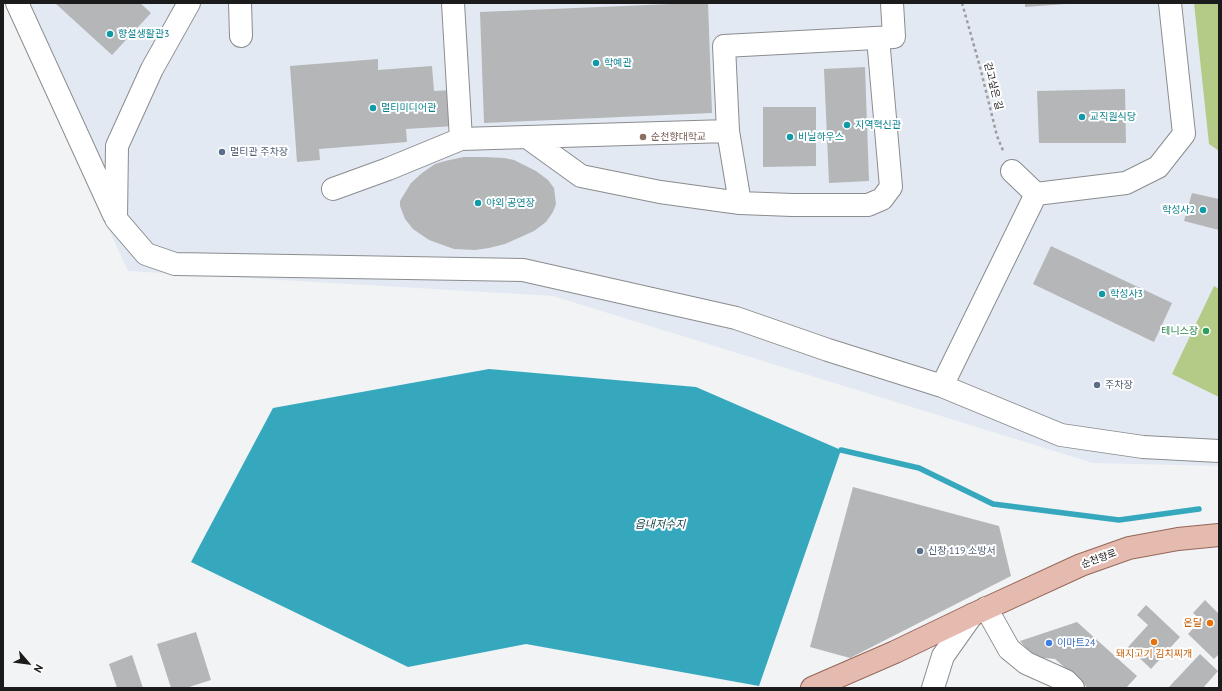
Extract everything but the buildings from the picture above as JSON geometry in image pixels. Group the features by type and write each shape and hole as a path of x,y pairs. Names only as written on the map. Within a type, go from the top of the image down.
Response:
{"main road":[{"name":"순천향로","path":"812,688 894,652 979,611 1081,565 1129,548 1178,539 1219,535"}],"street":[{"path":"17,3 116,219 146,254 175,264 523,270 736,318 828,350 942,386 1062,435 1143,447 1219,451"},
{"path":"116,219 117,146 152,70 189,3"},
{"path":"240,3 241,36"},
{"path":"453,3 461,139"},
{"path":"740,203 728,131 724,46 894,37 892,3"},
{"path":"1036,194 1126,183 1158,167 1184,134 1170,3"},
{"path":"527,137 581,176 660,192 740,203 868,205 882,199 891,187 878,38"},
{"path":"334,189 461,139 728,131"},
{"path":"1012,171 1036,194"},
{"path":"942,386 1036,194"},
{"path":"933,688 943,656 979,611 1009,649 1026,663 1066,681 1073,688"}],"path":[{"name":"걷고싶은 길","path":"962,3 997,136 1012,171"}],"shaded area":[{"name":"순천향대학교","path":"5,3 1219,3 1219,466 1093,463 553,296 128,271"}],"green space":[{"path":"1194,3 1219,3 1219,151 1209,144"},
{"name":"테니스장","path":"1214,286 1219,289 1219,397 1172,374"}],"water":[{"name":"읍내저수지","path":"489,369 696,387 841,450 759,686 526,644 408,667 191,562 273,408"}],"waterway":[{"path":"841,450 919,468 993,504 1119,520 1199,509"}],"place":[{"name":"향설생활관3","path":"110,34"},
{"name":"학예관","path":"596,63"},
{"name":"멀티미디어관","path":"373,108"},
{"name":"교직원식당","path":"1082,117"},
{"name":"지역혁신관","path":"847,125"},
{"name":"순천향대학교","path":"643,137"},
{"name":"비닐하우스","path":"790,137"},
{"name":"멀티관 주차장","path":"222,152"},
{"name":"야외 공연장","path":"478,203"},
{"name":"학성사2","path":"1203,210"},
{"name":"학성사3","path":"1102,294"},
{"name":"테니스장","path":"1206,331"},
{"name":"주차장","path":"1097,385"},
{"name":"신창 119 소방서","path":"920,551"},
{"name":"온달","path":"1210,623"},
{"name":"돼지고기 김치찌개","path":"1154,642"},
{"name":"이마트24","path":"1049,643"}]}
